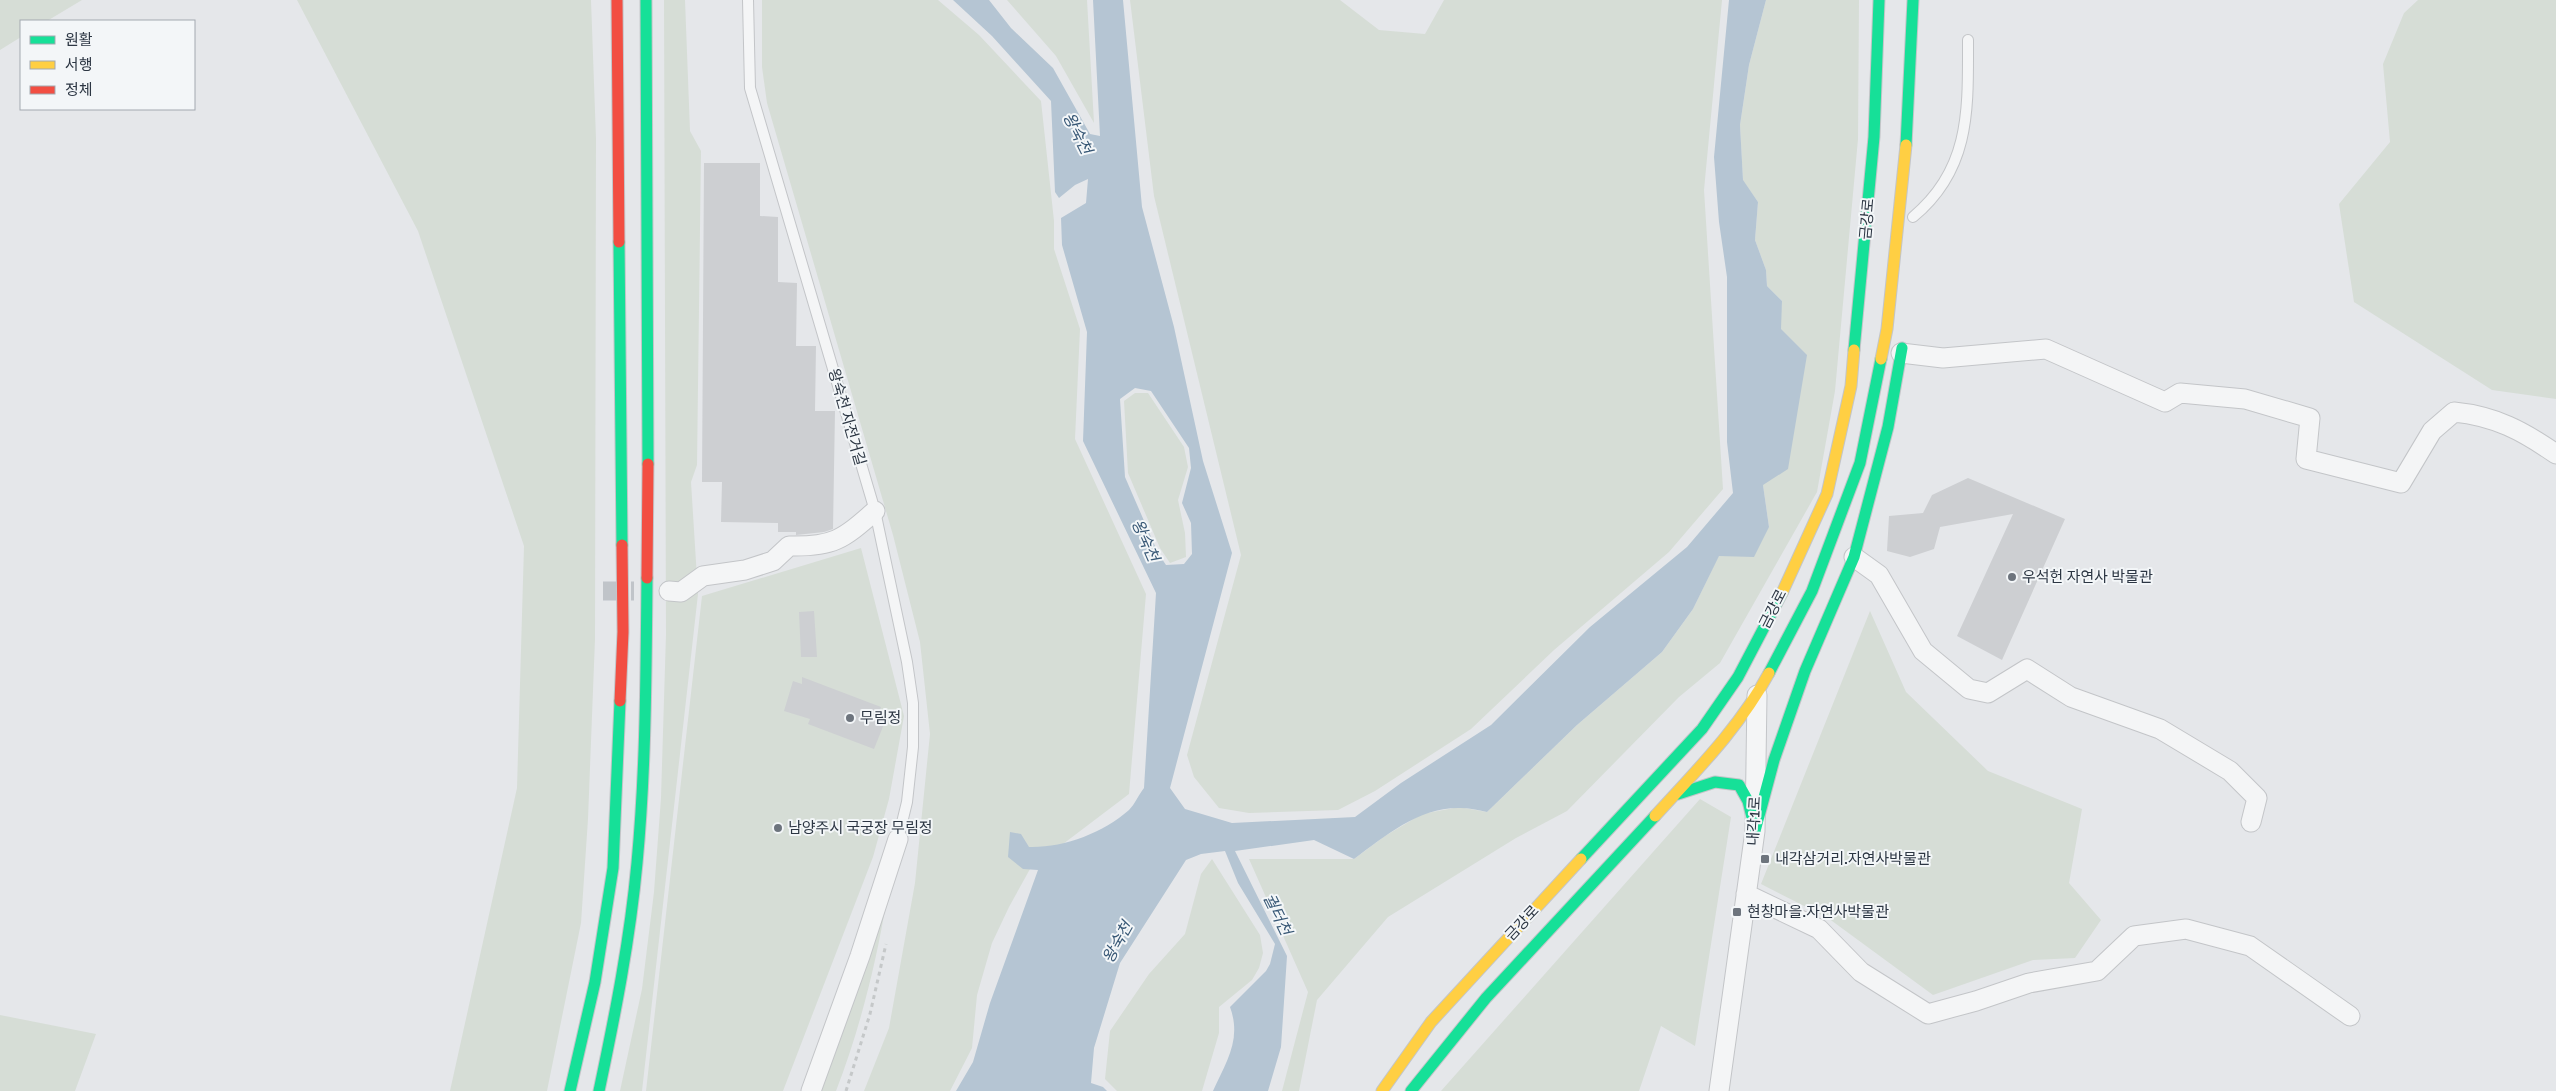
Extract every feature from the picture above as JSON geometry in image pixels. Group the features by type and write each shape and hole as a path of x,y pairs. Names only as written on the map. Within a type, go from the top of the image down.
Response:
{"main road":[{"path":"570,1091 595,982 613,868 623,632 617,0"},
{"path":"599,1091 623,974 637,863 646,719 648,513 646,0"},
{"name":"금강로","path":"1382,1091 1431,1022 1702,729 1738,677 1778,601 1827,494 1852,386 1874,137 1879,0"},
{"name":"금강로","path":"1411,1091 1486,998 1714,751 1757,695 1812,591 1860,463 1887,329 1905,166 1913,0"},
{"path":"1905,166 1912,221"},
{"path":"1755,831 1774,760 1804,671 1854,557 1888,427 1903,346"},
{"path":"1675,795 1707,782 1725,780 1739,785 1748,801 1755,831"}],"street":[{"path":"1903,346 1943,358 2046,349 2165,402 2180,393 2245,399 2310,418 2306,459 2401,483 2432,431 2454,412 2479,414 2524,432 2556,454"},
{"path":"669,592 681,592 703,576 745,570 773,560 789,546 818,546 845,537 874,511"},
{"path":"1854,557 1879,575 1923,651 1969,690 1988,694 2027,669 2071,697 2160,729 2230,771 2258,798 2251,822"},
{"path":"1738,677 1757,695"},
{"name":"내각1로","path":"1719,1091 1755,831 1757,695"},
{"path":"811,1091 860,956 898,839"},
{"path":"1746,894 1819,929 1861,972 1928,1014 1976,1001 2029,983 2097,971 2134,936 2186,929 2250,946 2350,1016"}],"lane":[{"name":"왕숙천 자전거길","path":"748,0 750,88 874,511 907,662 913,703 913,747 908,795 898,839"},
{"path":"1912,221 1932,200 1950,173 1964,132 1968,102 1968,40"}],"shaded area":[{"path":"0,0 82,0 49,20 20,20 20,38 0,50"},
{"path":"297,0 591,0 596,139 595,639 588,819 581,923 547,1091 450,1091 517,788 524,546 418,231"},
{"path":"664,0 685,0 690,131 701,151 697,465 691,482 698,594 642,1091 620,1091 642,989 654,892 661,798 666,634"},
{"path":"762,0 938,0 979,35 1041,101 1054,221 1054,249 1080,329 1075,439 1146,594 1129,794 1030,869 992,943 977,995 972,1048 950,1091 864,1091 889,1028 915,883 930,734 920,642 893,535 767,103 762,67"},
{"path":"1007,0 1087,0 1094,123 1056,56"},
{"path":"1130,0 1340,0 1379,30 1425,34 1444,0 1722,0 1704,190 1723,489 1669,552 1554,650 1471,729 1375,791 1338,810 1249,813 1219,808 1194,777 1187,755 1241,555 1154,196"},
{"path":"1766,0 1859,0 1858,139 1835,391 1817,492 1720,663 1679,697 1567,811 1516,838 1388,917 1317,1000 1299,1091 1282,1091 1308,992 1249,859 1354,859 1385,836 1422,814 1459,807 1487,812 1577,725 1662,652 1693,609 1719,555 1769,527 1763,485 1782,301 1767,286 1766,270 1755,240 1758,202 1743,181 1740,125 1749,65"},
{"path":"2418,0 2556,0 2556,399 2492,390 2354,302 2339,204 2390,142 2383,64 2404,13"},
{"path":"1135,393 1148,393 1184,447 1188,467 1178,500 1185,533 1186,557 1170,563 1160,548 1128,473 1124,401"},
{"name":"남양주시 국궁장 무림정","path":"861,548 904,716 889,799 873,857 783,1091 646,1091 702,596"},
{"path":"1870,611 1906,692 1988,771 2082,809 2069,883 2101,920 2075,958 2033,960 1933,995 1828,918 1761,884"},
{"path":"1700,799 1731,817 1695,1046 1661,1026 1639,1091 1441,1091"},
{"path":"1212,859 1260,935 1263,953 1259,968 1252,980 1219,1007 1219,1033 1202,1091 1117,1091 1105,1079 1110,1031 1149,974 1185,934 1201,874"},
{"path":"887,898 866,996 845,1068 836,1091 821,1091"},
{"path":"0,1015 96,1034 75,1091 0,1091"}],"water":[{"name":"왕숙천","path":"953,0 989,0 1011,28 1053,68 1090,134 1100,136 1093,0 1123,0 1142,207 1174,327 1203,461 1232,553 1170,788 1185,809 1232,823 1355,817 1401,783 1491,725 1590,627 1687,547 1733,493 1727,442 1727,277 1719,222 1714,157 1729,0 1766,0 1749,65 1740,125 1743,180 1758,202 1755,240 1766,270 1767,286 1782,301 1781,329 1807,355 1788,469 1763,485 1769,527 1754,557 1719,556 1693,609 1662,652 1577,725 1487,812 1460,808 1430,812 1390,832 1354,859 1314,840 1235,851 1287,956 1281,1047 1268,1091 1213,1091 1231,1050 1234,1030 1230,1007 1266,971 1270,964 1275,944 1238,883 1225,851 1201,854 1186,860 1120,963 1094,1048 1091,1083 1103,1087 1107,1091 956,1091 973,1062 990,1003 1038,870 1023,869 1008,857 1010,832 1021,834 1029,847 1055,845 1082,838 1107,826 1129,810 1144,788 1156,593 1083,441 1087,332 1062,245 1061,218 1086,203 1088,179 1075,185 1059,198 1055,192 1051,101 992,36","holes":["1135,388 1151,391 1189,448 1191,468 1182,503 1191,523 1192,554 1184,564 1166,565 1158,553 1125,477 1120,399"]}],"building":[{"path":"704,163 760,163 760,216 778,217 778,282 797,283 796,346 816,346 815,411 835,411 833,529 824,532 796,535 796,532 778,532 778,523 721,522 722,482 702,482"},
{"name":"우석헌 자연사 박물관","path":"1968,478 2065,519 2002,660 1957,636 2013,514 1940,527 1934,549 1910,557 1887,551 1889,516 1923,513 1932,495"},
{"path":"814,611 817,657 801,657 799,612"},
{"name":"무림정","path":"802,677 881,707 876,721 884,724 874,749 808,724 810,719 784,711 793,681 802,684"}],"tunnel":[{"path":"603,591 634,591"}],"traffic: fast":[{"path":"646,0 648,464"},
{"path":"1854,350 1874,137 1879,0"},
{"path":"1906,145 1913,0"},
{"path":"619,242 622,545"},
{"path":"1755,831 1774,760 1805,671 1854,557 1888,427 1902,348"},
{"path":"1769,673 1812,591 1860,463 1881,359"},
{"path":"599,1091 626,949 637,863 644,756 647,578"},
{"path":"1581,859 1702,729 1738,677 1782,593"},
{"path":"570,1091 595,982 613,868 620,701"},
{"path":"1678,794 1715,782 1739,785 1748,801 1755,830"},
{"path":"1411,1091 1486,998 1655,816"}],"traffic: slow":[{"path":"1881,359 1887,329 1906,145"},
{"path":"1782,593 1827,494 1851,386 1854,350"},
{"path":"1655,816 1731,730 1745,712 1769,673"},
{"path":"1382,1091 1431,1022 1581,859"}],"traffic: jam":[{"path":"617,0 619,242"},
{"path":"647,578 648,464"},
{"path":"620,701 623,632 622,545"}],"place":[{"name":"우석헌 자연사 박물관","path":"2012,577"},
{"name":"무림정","path":"850,718"},
{"name":"남양주시 국궁장 무림정","path":"778,828"},
{"name":"내각삼거리.자연사박물관","path":"1765,859"},
{"name":"현창마을.자연사박물관","path":"1737,912"}],"water label":[{"name":"궐터천","path":"1278,914"}]}
